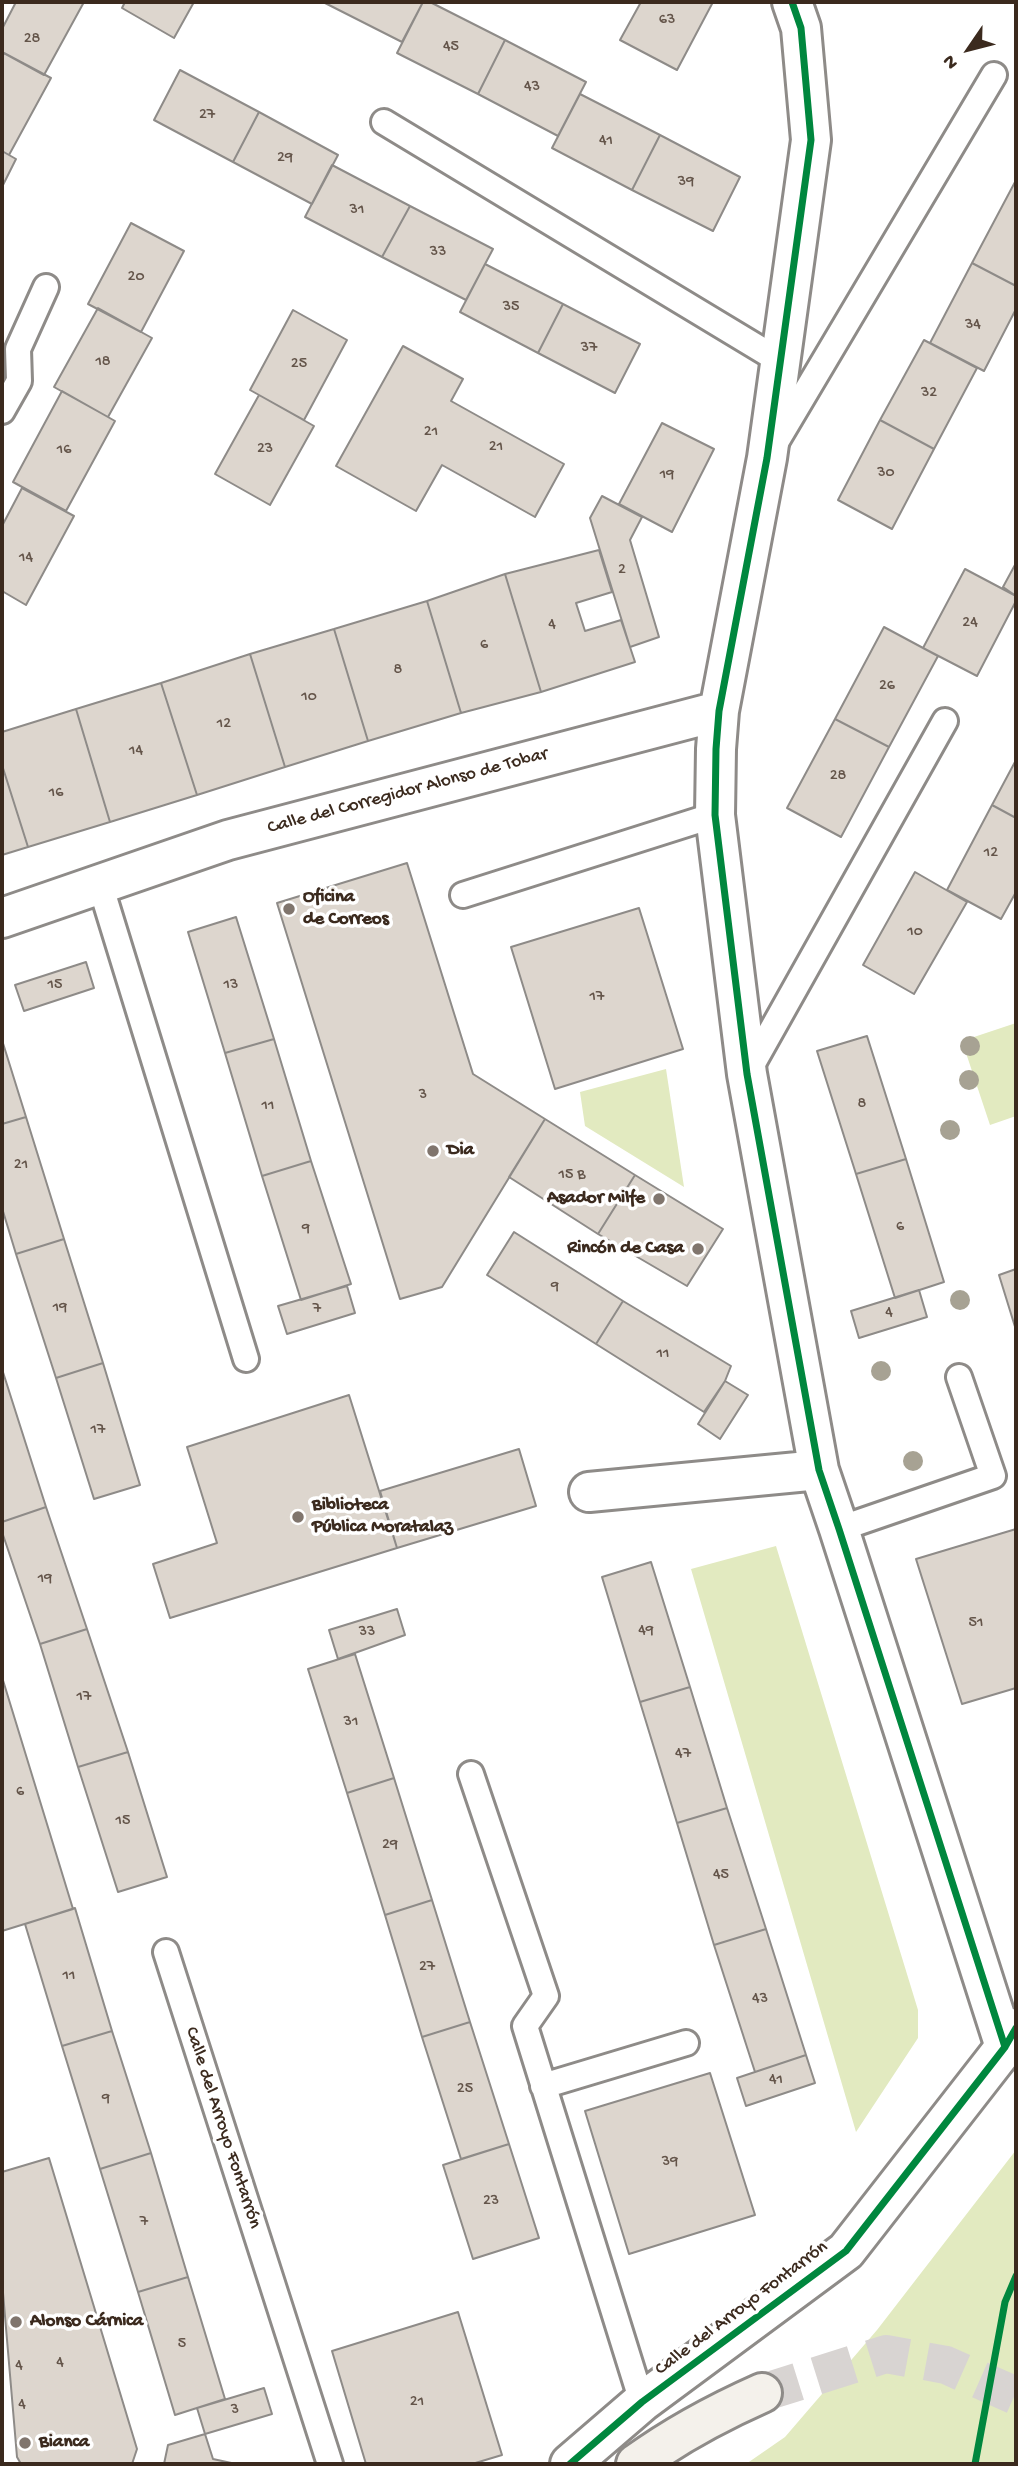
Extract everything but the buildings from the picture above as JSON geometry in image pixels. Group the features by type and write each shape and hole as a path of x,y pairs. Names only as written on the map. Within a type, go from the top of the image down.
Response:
{"highway":[{"path":"636,2464 713,2414 762,2393"}],"street":[{"path":"792,2 801,28 811,141 767,458 719,711 715,815 747,1074 819,1470 1011,2037"},
{"name":"Calle del Corregidor Alonso de Tobar","path":"2,918 228,840 719,711"},
{"path":"589,1492 819,1470"},
{"name":"Calle del Arroyo Fontarrón","path":"570,2464 642,2402 846,2251 1011,2037"}],"lane":[{"path":"767,458 994,75"},
{"path":"384,122 780,361"},
{"path":"2,411 19,382 18,349 46,287"},
{"path":"747,1074 945,721"},
{"path":"463,895 715,815"},
{"path":"100,884 246,1359"},
{"path":"839,1529 993,1476 959,1377"},
{"path":"471,1773 545,1996 525,2026 642,2402"},
{"name":"Calle del Arroyo Fontarrón","path":"166,1952 330,2464"},
{"path":"543,2086 686,2043"}],"green space":[{"path":"1016,1023 1016,1116 990,1125 962,1041"},
{"path":"666,1069 684,1187 585,1126 580,1092"},
{"path":"776,1546 918,2010 918,2038 856,2132 691,1569"},
{"path":"1016,2150 1016,2464 746,2464 785,2437 877,2330"}],"tunnel":[{"path":"762,2393 886,2354 946,2365 1016,2396"}],"cycle path":[{"path":"792,2 801,28 811,140 767,458 719,711 715,815 747,1074 819,1470 1005,2047"},
{"path":"570,2464 642,2402 846,2251 1005,2047 1016,2028"},
{"path":"975,2464 1005,2302 1016,2276"}],"place":[{"name":"Oficina de Correos","path":"289,909"},
{"name":"Dia","path":"433,1151"},
{"name":"Asador Milfe","path":"659,1199"},
{"name":"Rincón de Casa","path":"698,1249"},
{"name":"Biblioteca Pública Moratalaz","path":"298,1517"},
{"name":"Alonso Cárnica","path":"16,2322"},
{"name":"Bianca","path":"25,2443"}]}
